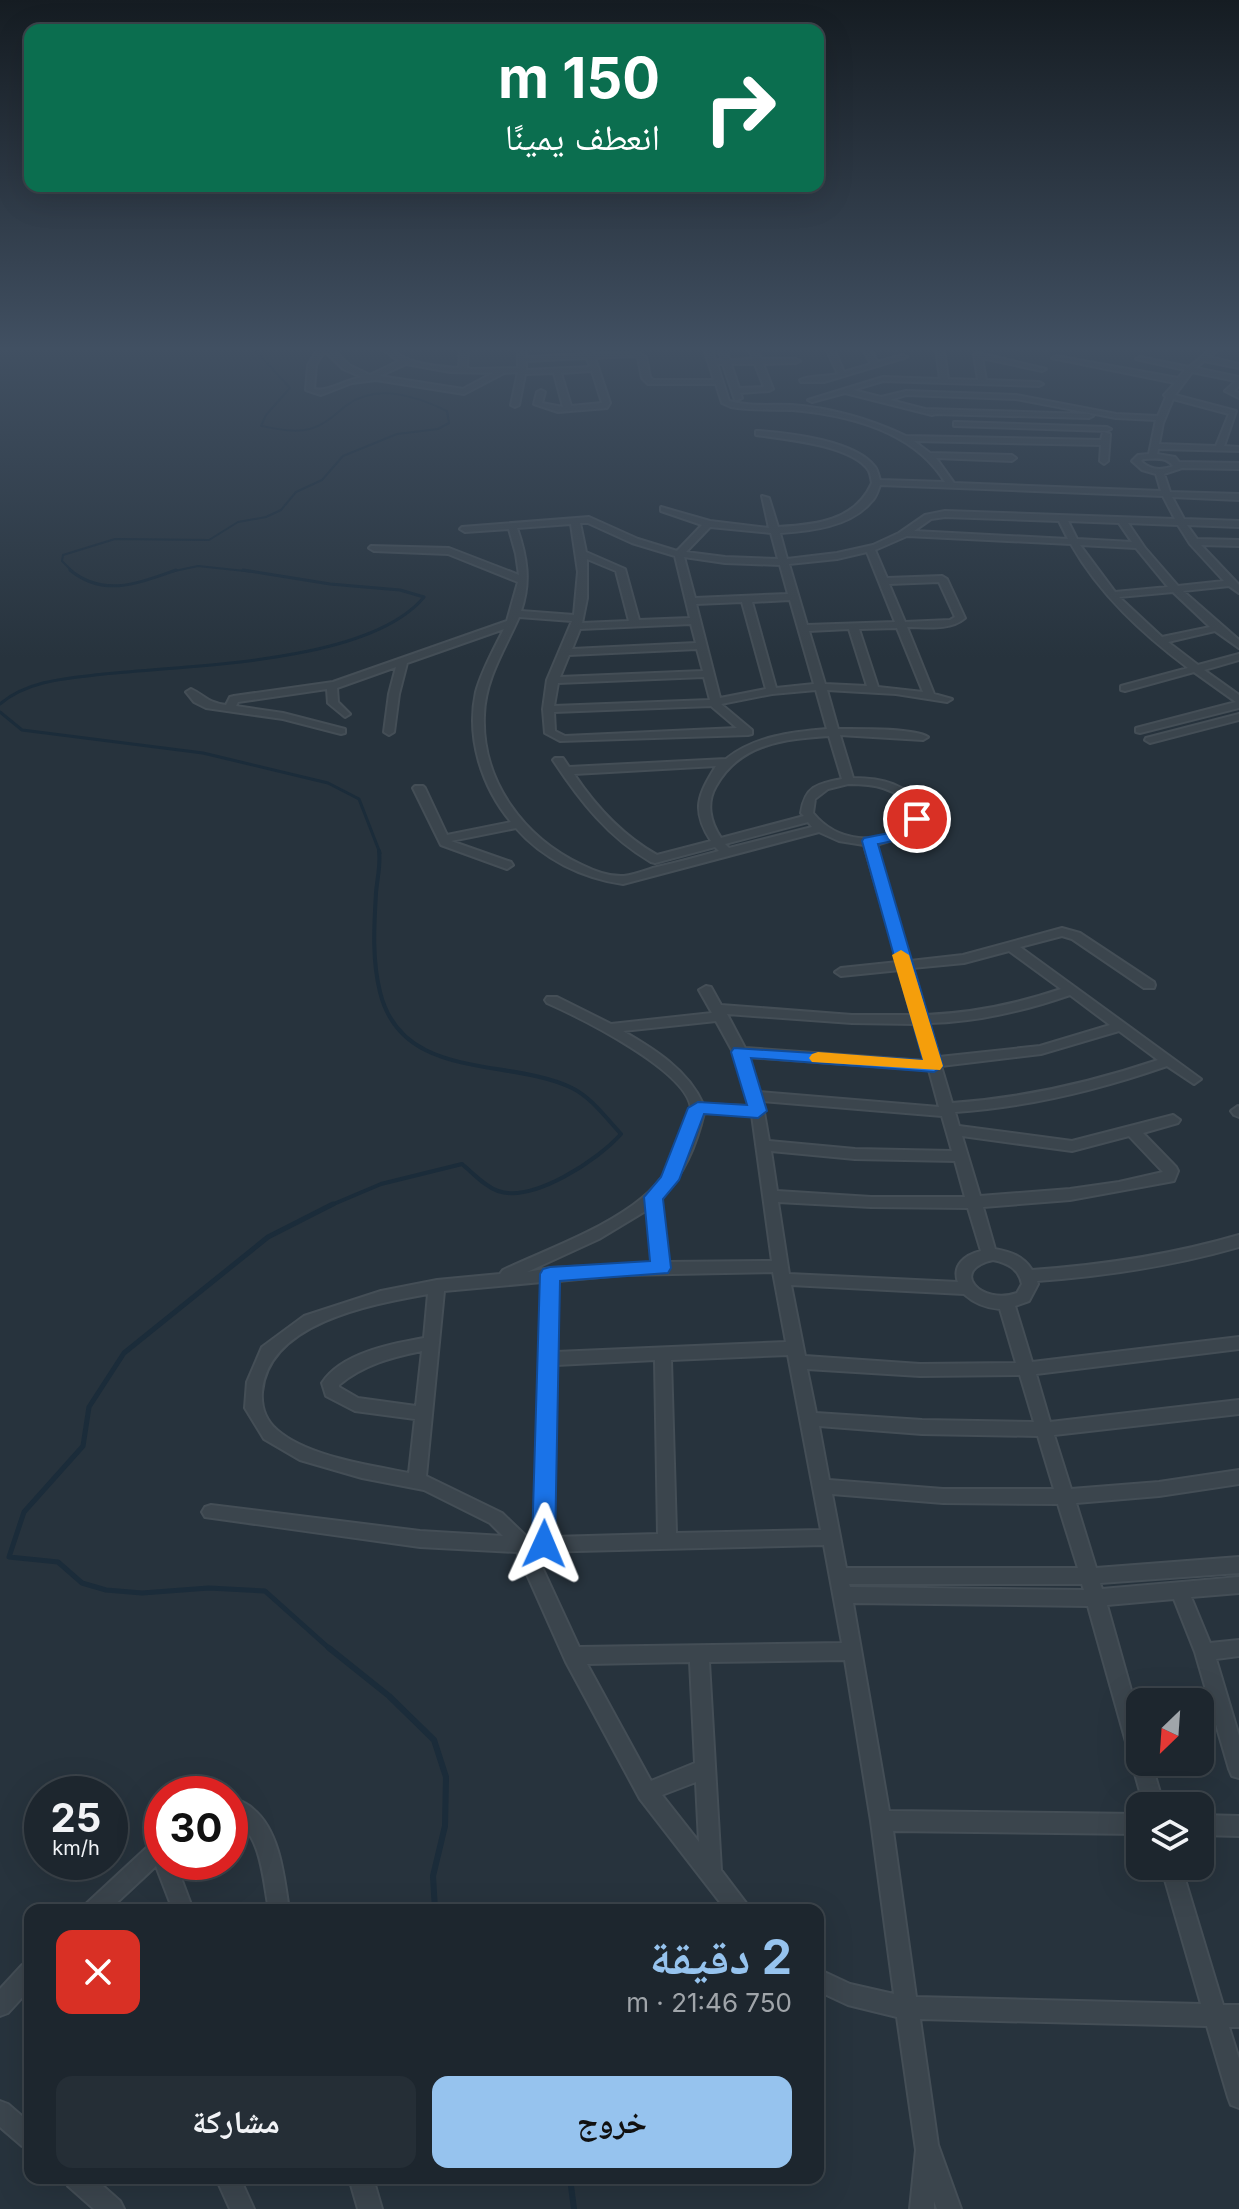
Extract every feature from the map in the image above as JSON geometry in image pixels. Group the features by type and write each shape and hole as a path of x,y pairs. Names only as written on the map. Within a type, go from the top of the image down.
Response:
{"street":[{"path":"845,452 865,464 876,482"},
{"path":"925,452 940,465 951,485"},
{"path":"1104,452 1104,461"},
{"path":"1152,452 1137,459 1137,464 1159,472 1172,471 1178,465"},
{"path":"1156,452 1178,465 1239,466"},
{"path":"930,455 1012,458"},
{"path":"1159,472 1165,494 1193,542 1235,586"},
{"path":"876,482 1239,497"},
{"path":"664,509 707,524 774,529 809,526 846,515 869,499 876,482"},
{"path":"765,498 848,781"},
{"path":"465,529 597,521 635,541 679,554 725,560 784,562 870,549 905,533 928,517 945,514 1239,524"},
{"path":"1062,518 1072,542 1114,595 1159,641 1239,703"},
{"path":"575,520 583,554 584,581 577,622 552,680 548,709 550,733 560,738 746,731"},
{"path":"1122,520 1136,545 1175,589 1239,645"},
{"path":"679,554 707,524"},
{"path":"512,525 521,554 523,580 513,619 485,680 478,724 492,785 518,824 553,855 619,880 810,818"},
{"path":"905,533 1136,545"},
{"path":"1193,542 1239,543"},
{"path":"374,548 449,551 523,580"},
{"path":"870,549 930,696"},
{"path":"583,554 612,564 622,571 635,623"},
{"path":"679,554 715,702 720,711 764,743"},
{"path":"803,628 952,623 960,618 943,580 885,581"},
{"path":"1114,595 1235,586"},
{"path":"692,601 794,597"},
{"path":"746,599 772,691"},
{"path":"230,709 231,700 236,698 332,686 513,619 635,623 697,621"},
{"path":"853,626 873,689"},
{"path":"1159,641 1217,628"},
{"path":"564,652 703,646"},
{"path":"1125,688 1239,657"},
{"path":"389,732 402,662"},
{"path":"552,680 709,674"},
{"path":"332,686 333,703 345,714"},
{"path":"548,709 715,702 772,691 820,687 873,689 947,699"},
{"path":"191,692 201,702 296,719 341,731"},
{"path":"1140,730 1239,703"},
{"path":"1150,740 1239,717"},
{"path":"723,848 705,821 704,805 712,781 727,762 764,743 797,735 833,731 923,737"},
{"path":"727,762 563,766 598,814 653,859 820,828"},
{"path":"848,781 876,782 893,787 912,799 918,809 915,824 905,833 890,839 869,841 843,838 820,828 810,818 806,808 812,794 824,786 848,781"},
{"path":"419,788 443,839 451,846 507,865"},
{"path":"443,839 518,824"},
{"path":"869,841 989,1254"},
{"path":"841,972 964,959 1013,948 1053,933 1067,932 1149,985"},
{"path":"1013,948 1194,1079"},
{"path":"706,990 740,1052 756,1104 796,1355 853,1651 881,1821 926,2145 949,2209"},
{"path":"609,1028 720,1012 921,1021 1000,1012 1072,990"},
{"path":"552,1000 609,1028 649,1054 684,1083 698,1108"},
{"path":"740,1052 933,1064 1041,1050 1120,1026"},
{"path":"698,1108 756,1104 947,1110 1065,1095 1168,1061"},
{"path":"501,1278 635,1213 669,1180 698,1108"},
{"path":"953,1130 1072,1146 1173,1120"},
{"path":"770,1196 871,1203 974,1203 1079,1194 1171,1175 1133,1131"},
{"path":"763,1145 855,1154 961,1156"},
{"path":"653,1197 661,1268"},
{"path":"1029,1276 1073,1274 1182,1258 1239,1241"},
{"path":"734,1904 647,1792 573,1656 523,1545 496,1518 417,1481 362,1471 306,1455 270,1434 253,1408 255,1382 268,1351 310,1320 381,1297 437,1286 550,1274 661,1268 782,1272 967,1288 984,1301 1006,1304 1023,1297 1030,1284 1029,1276 1011,1259 989,1254 966,1264 962,1272 967,1288"},
{"path":"544,1544 550,1274"},
{"path":"417,1481 437,1286"},
{"path":"1006,1304 1126,1705"},
{"path":"424,1414 355,1404 332,1391 330,1383 342,1371 370,1359 431,1343"},
{"path":"548,1359 663,1354 796,1355 920,1370 1026,1369 1239,1343"},
{"path":"663,1354 667,1541"},
{"path":"810,1419 922,1427 1045,1429 1239,1407"},
{"path":"821,1486 865,1491 1015,1497 1147,1491 1239,1477"},
{"path":"211,1512 445,1542 523,1545 830,1537"},
{"path":"839,1585 1176,1573 1239,1565"},
{"path":"839,1585 1096,1598 1239,1585"},
{"path":"1180,1592 1204,1652 1235,1746 1239,1769"},
{"path":"1204,1652 1239,1648"},
{"path":"573,1656 853,1651"},
{"path":"699,1653 711,1875"},
{"path":"647,1792 706,1768"},
{"path":"248,1818 259,1835 272,1871 278,1904"},
{"path":"881,1821 1126,1824"},
{"path":"1214,1825 1239,1826"},
{"path":"101,1904 144,1868"},
{"path":"172,1880 181,1904"},
{"path":"1176,1880 1228,2016 1239,2097"},
{"path":"0,2005 24,1979"},
{"path":"824,1983 848,1994 906,2008 1228,2016"},
{"path":"0,2112 24,2133"},
{"path":"922,2209 926,2145"},
{"path":"83,2184 112,2209"},
{"path":"231,2184 242,2209"},
{"path":"363,2184 370,2209"}],"waterway":[{"path":"73,572 62,561 63,555 115,539 209,540 238,522 266,517 281,510 296,492 322,480 343,456 353,452"},
{"path":"170,572 198,566 254,572"},
{"path":"70,570 83,579 109,586 135,583 170,572"},
{"path":"170,572 176,570"},
{"path":"0,704 23,690 63,679 227,663 320,648 362,636 398,619 424,597 400,590 330,584 243,570"},
{"path":"0,712 22,730 203,753 328,783 359,799 380,853"},
{"path":"329,1206 381,1184 462,1164 493,1189 512,1193 529,1191 581,1167 621,1134 592,1103 572,1088 546,1079 434,1054 410,1041 392,1021 380,992 375,955 379,851"},
{"path":"329,1206 333,1204"},
{"path":"329,1206 268,1237 124,1353 89,1407 83,1446 24,1512 9,1557 58,1562 82,1583 106,1590 142,1593 209,1588 265,1591 331,1650"},
{"path":"329,1648 389,1696 434,1740 446,1777 445,1826 433,1876 435,1904"},
{"path":"571,2184 574,2209"}],"slow traffic":[{"path":"818,1058 934,1066 901,955"}],"route":[{"path":"544,1544 550,1274 661,1268 653,1197 669,1180 698,1108 758,1111 740,1052 934,1066 869,841 905,833 917,819"}]}
